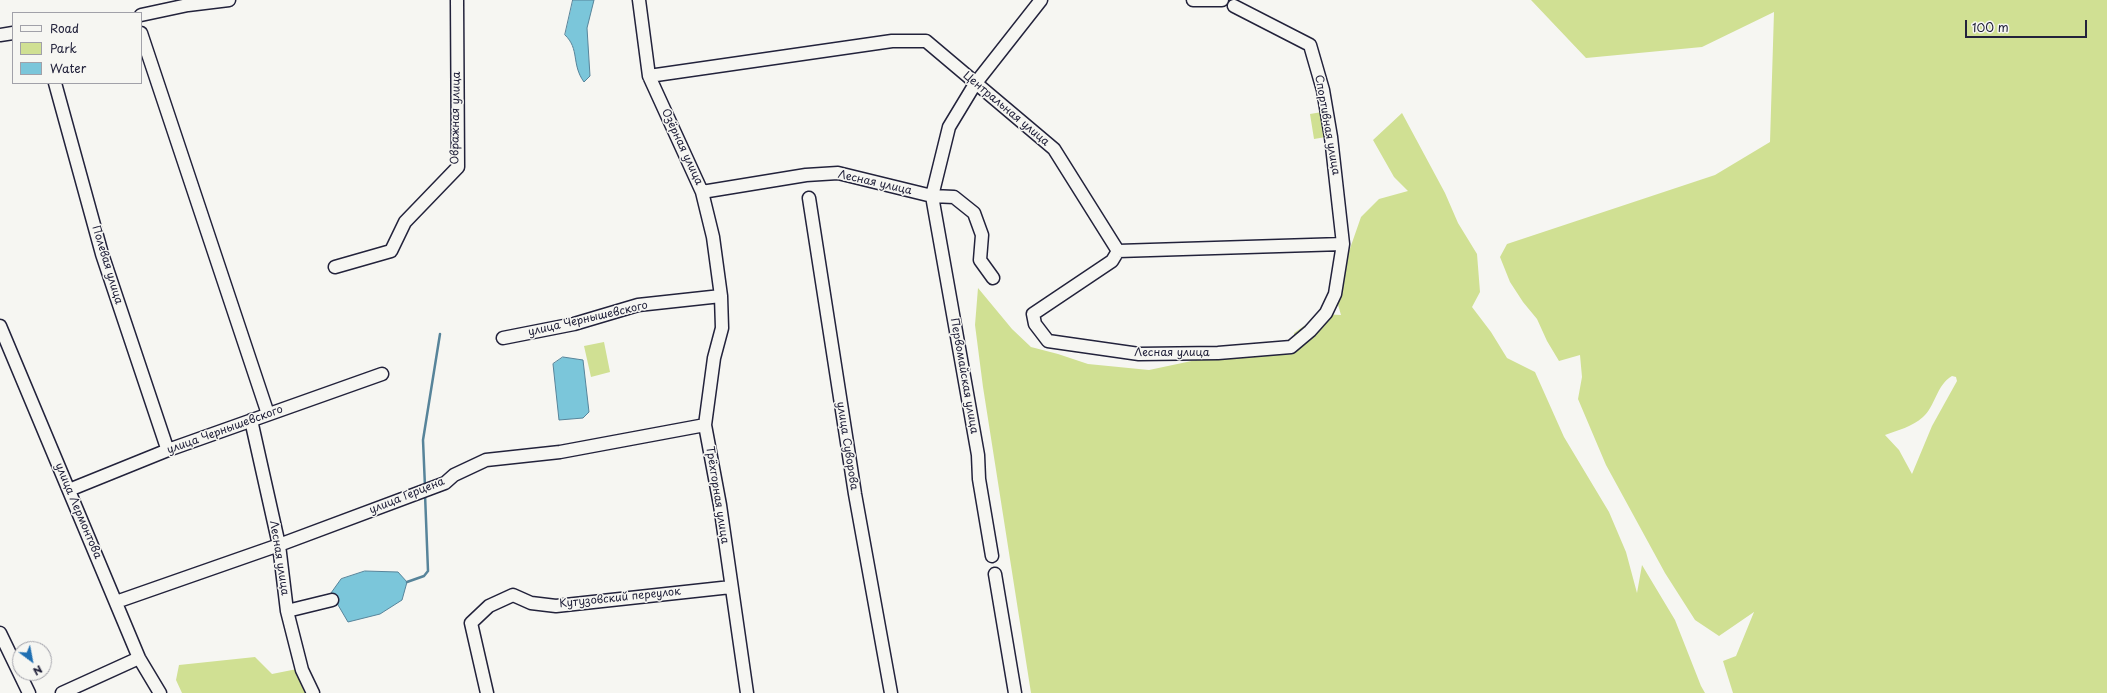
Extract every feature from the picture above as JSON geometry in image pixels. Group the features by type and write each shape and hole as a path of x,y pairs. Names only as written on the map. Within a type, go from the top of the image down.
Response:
{"street":[{"path":"142,14 188,2 229,0"},
{"name":"Овражная улица","path":"335,267 391,251 405,222 458,167 457,0"},
{"name":"Озёрная улица","path":"639,0 650,76 702,192 713,237 721,296"},
{"path":"932,196 949,127 975,84 1041,0"},
{"path":"1193,0 1222,0"},
{"name":"Спортивная улица","path":"1234,6 1310,44 1323,90 1330,130 1343,244"},
{"path":"0,35 12,33"},
{"path":"142,36 268,414"},
{"name":"Центральная улица","path":"650,76 892,41 926,42 1054,149 1118,251"},
{"name":"Полевая улица","path":"55,84 102,254 166,445"},
{"name":"Лесная улица","path":"702,192 806,175 838,172 932,196 954,197 974,213 982,235 980,260 992,278"},
{"name":"Первомайская улица","path":"932,196 978,455 979,479 992,556"},
{"name":"улица Суворова","path":"809,198 854,494 891,693"},
{"path":"1118,251 1343,244"},
{"name":"Лесная улица","path":"1118,251 1112,261 1033,314 1035,324 1048,341 1139,354 1218,353 1291,347 1310,332 1326,313 1335,294 1343,244"},
{"name":"улица Чернышевского","path":"503,338 574,324 638,305 721,296"},
{"name":"Трёхгорная улица","path":"721,296 722,328 714,358 705,425 720,505 747,693"},
{"name":"улица Лермонтова","path":"0,326 70,490 139,658 160,693"},
{"name":"улица Чернышевского","path":"70,490 168,450 382,374"},
{"name":"Лесная улица","path":"252,420 279,545 287,611 302,670 313,693"},
{"name":"улица Герцена","path":"116,602 279,545 445,483 454,475 486,460 560,452 705,425"},
{"path":"995,574 1015,693"},
{"name":"Кутузовский переулок","path":"487,693 471,623 489,606 514,595 531,603 556,606 731,587"},
{"path":"287,611 332,600"},
{"path":"0,633 29,693"},
{"path":"62,693 139,658"}],"green space":[{"path":"1531,0 2107,0 2107,693 1733,693 1723,661 1736,656 1754,612 1719,636 1695,620 1665,573 1606,465 1578,399 1582,377 1580,355 1559,361 1547,341 1537,319 1523,302 1510,282 1500,257 1507,244 1715,175 1770,142 1774,12 1702,47 1586,58","holes":["1952,376 1956,377 1957,381 1932,426 1912,474 1899,450 1885,435 1910,426 1923,417 1927,413 1943,384"]},
{"path":"1322,112 1326,137 1314,139 1310,114"},
{"path":"1402,113 1445,193 1458,223 1477,254 1480,292 1472,307 1491,332 1507,358 1535,372 1564,437 1609,512 1626,552 1637,593 1642,565 1675,620 1705,693 1031,693 983,387 975,325 978,288 1012,329 1031,347 1088,364 1149,370 1201,359 1294,354 1294,333 1321,314 1341,315 1336,298 1339,280 1361,217 1379,199 1408,191 1394,177 1373,140"},
{"path":"604,342 610,372 591,377 584,346"},
{"path":"255,657 272,674 297,669 308,693 182,693 176,680 179,665"}],"water":[{"path":"573,0 594,0 587,28 590,76 584,82 578,69 570,40 565,35"},
{"path":"563,357 583,360 589,412 583,418 559,420 553,364"},
{"path":"365,571 398,572 407,582 402,600 380,614 348,622 331,593 341,579"}],"waterway":[{"path":"425,487 423,440 440,334"},
{"path":"407,582 424,576 428,571 425,494"}]}
